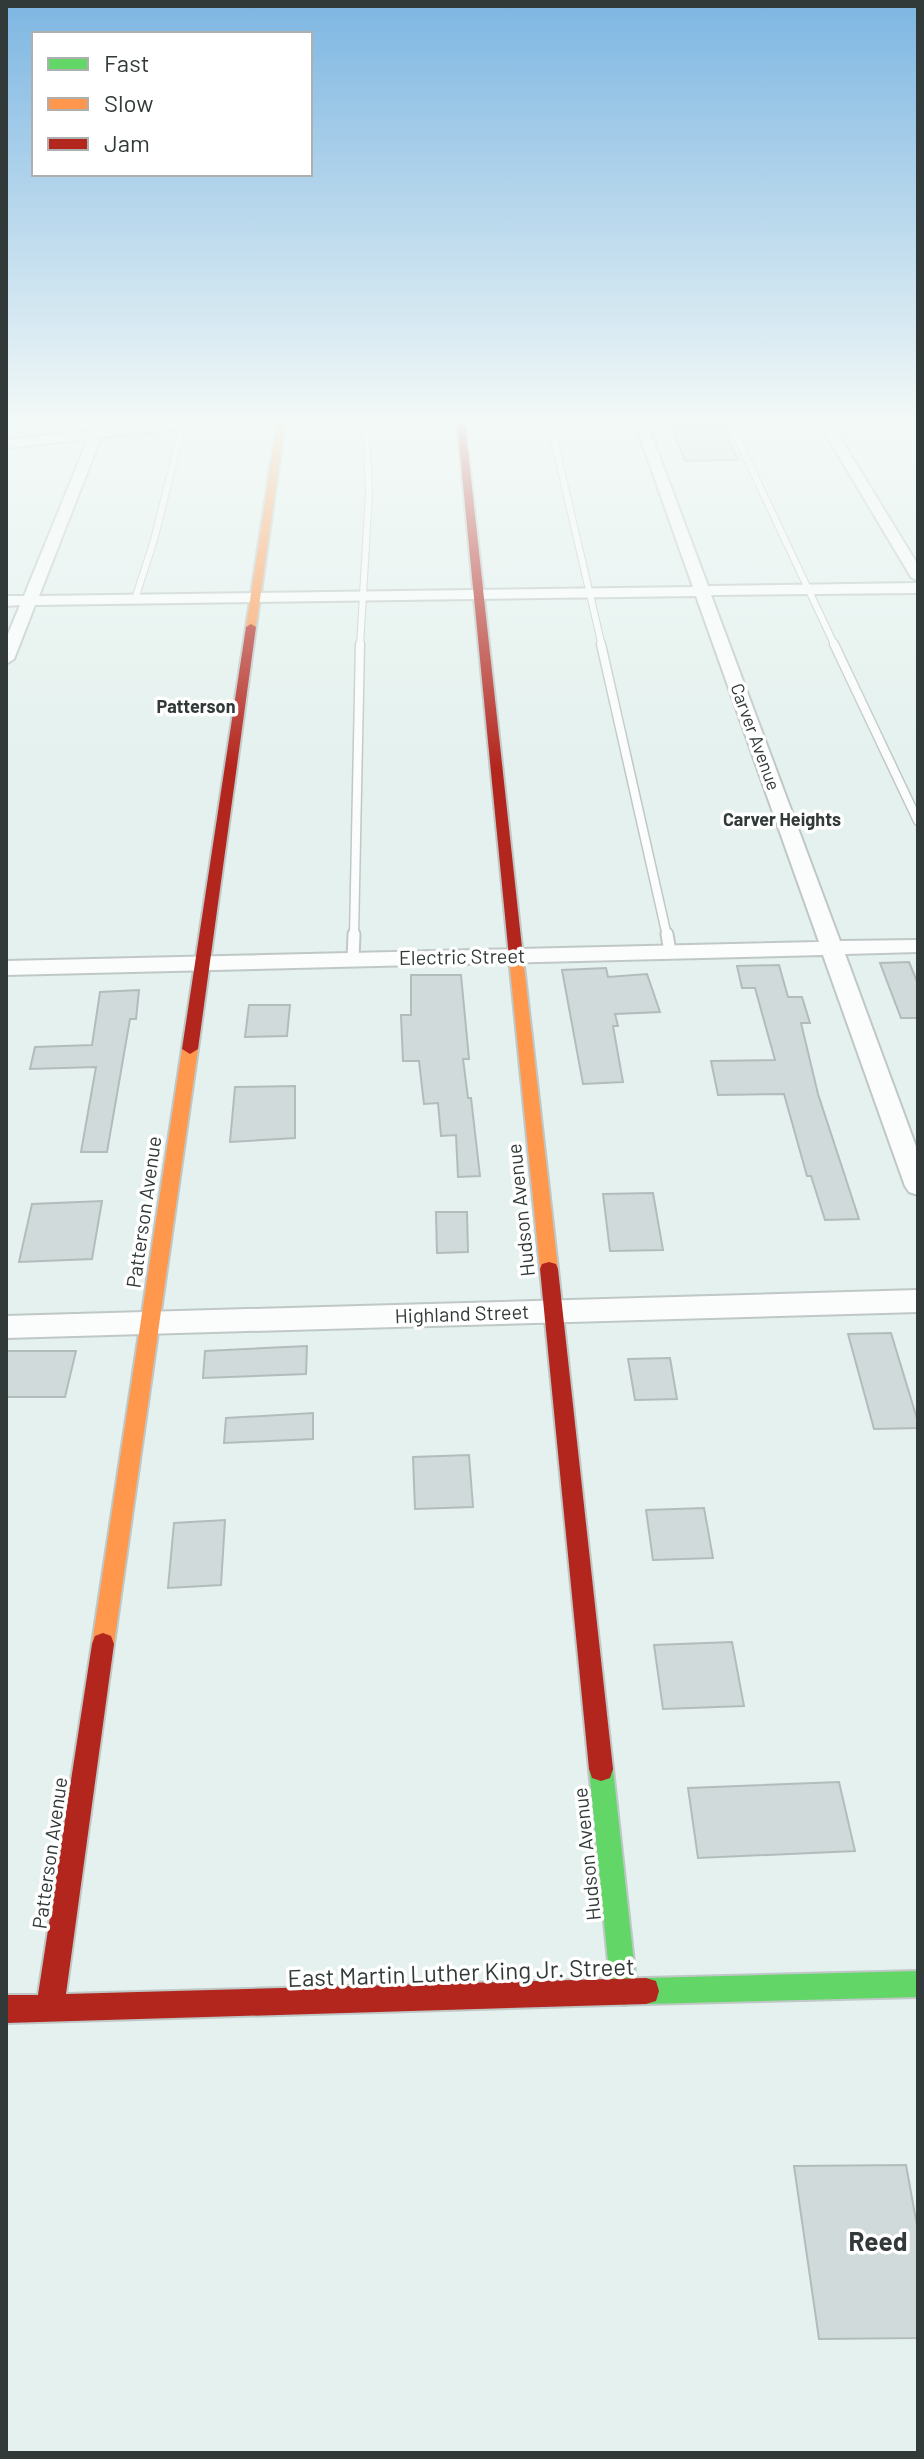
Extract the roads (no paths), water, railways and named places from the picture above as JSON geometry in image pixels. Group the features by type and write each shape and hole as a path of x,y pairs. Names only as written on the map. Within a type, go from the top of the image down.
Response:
{"street":[{"path":"6,659 54,538"},
{"name":"Patterson Avenue","path":"50,2008 264,538"},
{"name":"Hudson Avenue","path":"473,538 624,1992"},
{"name":"Carver Avenue","path":"683,538 918,1186"},
{"path":"894,538 918,577"},
{"path":"6,601 918,588"},
{"name":"Electric Street","path":"6,968 918,946"},
{"name":"Highland Street","path":"6,1327 918,1301"},
{"name":"East Martin Luther King Jr. Street","path":"6,2009 918,1984"}],"lane":[{"path":"135,599 155,538"},
{"path":"353,959 361,596 366,538"},
{"path":"578,538 670,952"},
{"path":"784,538 918,821"}],"district":[{"name":"Patterson","path":"196,707"},
{"name":"Carver Heights","path":"782,820"},
{"name":"Reed","path":"878,2242"}]}
